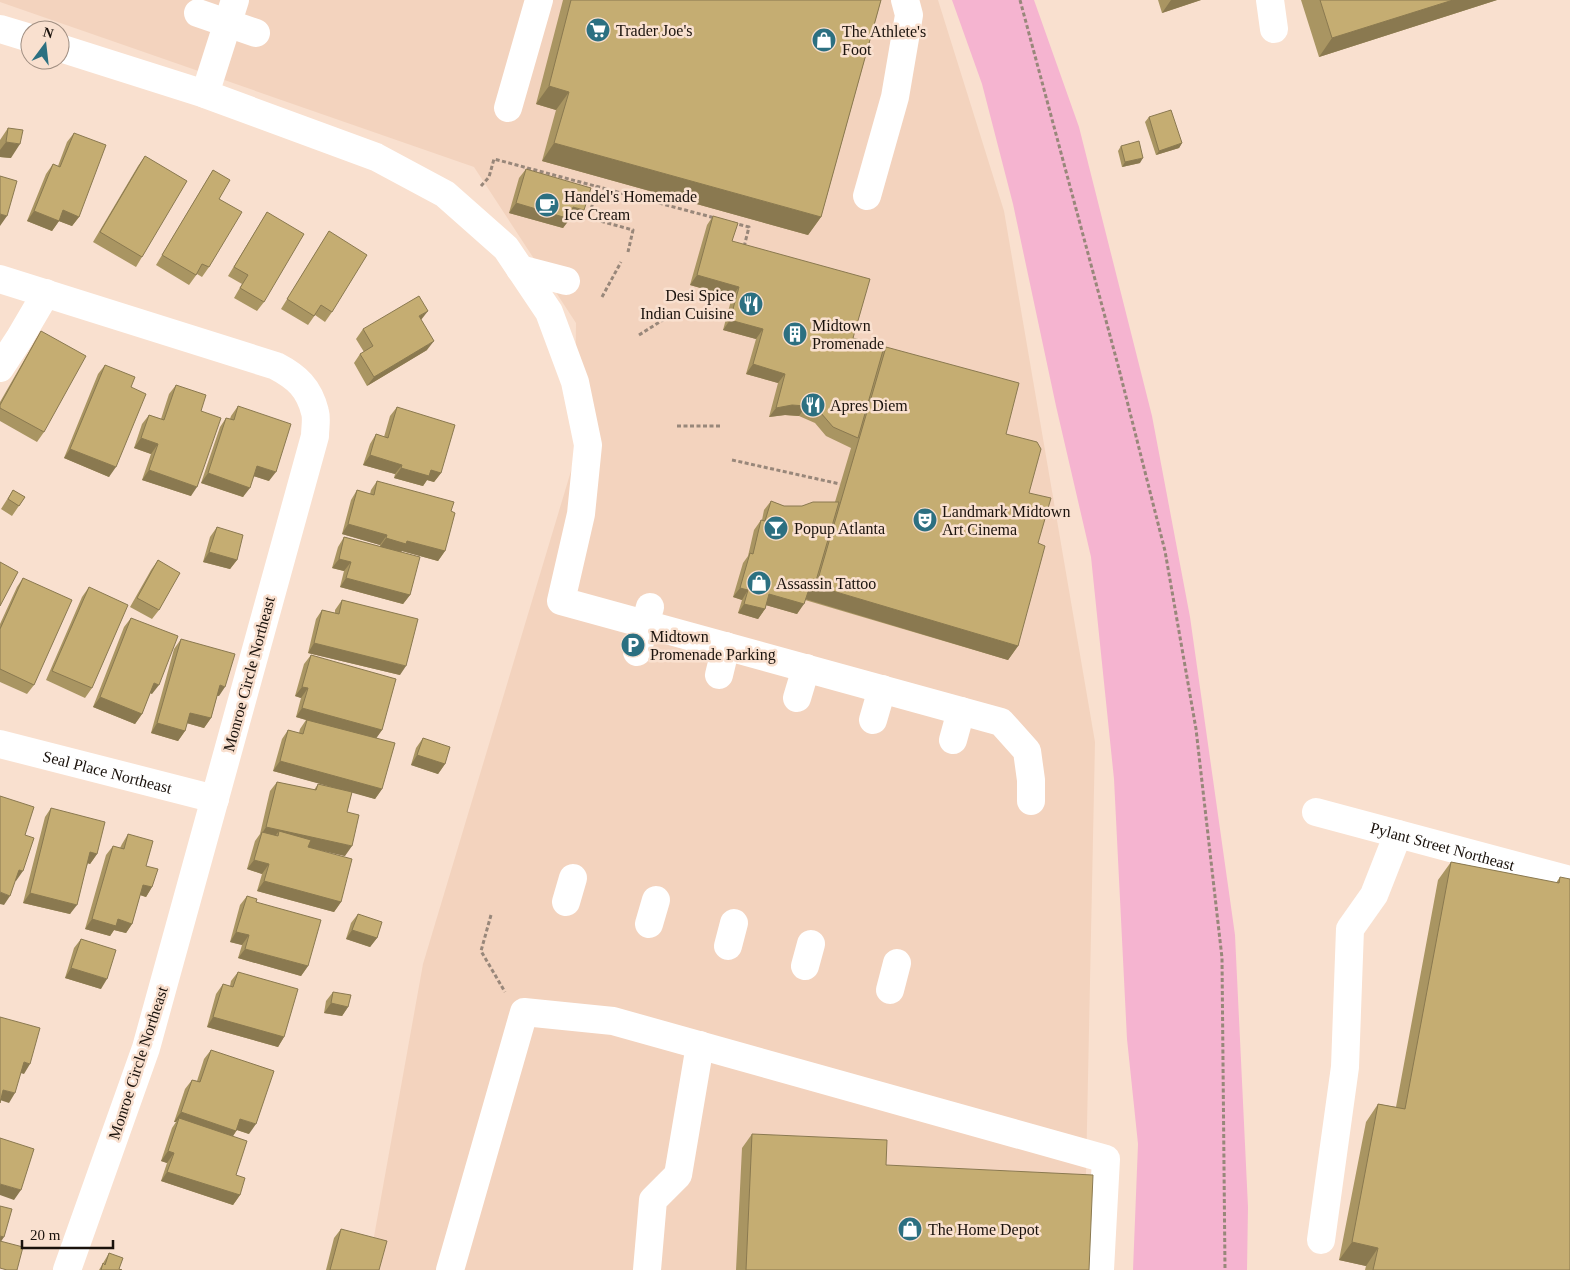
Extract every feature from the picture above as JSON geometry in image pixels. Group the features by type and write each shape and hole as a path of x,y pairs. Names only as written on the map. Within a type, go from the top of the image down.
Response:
{"street":[{"path":"508,108 539,0"},
{"path":"867,196 895,97 909,15 905,0"},
{"path":"1270,0 1274,29"},
{"path":"198,13 232,12 256,33"},
{"path":"205,94 232,12"},
{"path":"0,28 20,35"},
{"path":"70,51 205,94 376,157 445,194 506,248 549,312 575,382 588,445 581,514 561,601 648,615 726,646 1001,722 1027,751 1031,780 1031,802"},
{"path":"520,269 566,281"},
{"name":"Monroe Circle Northeast","path":"0,279 276,366 291,374 306,388 316,413 315,436 146,1048 67,1270"},
{"path":"0,368 46,294"},
{"path":"637,652 648,615"},
{"path":"718,675 726,646"},
{"path":"797,698 806,668"},
{"path":"873,720 882,689"},
{"path":"953,740 961,711"},
{"name":"Seal Place Northeast","path":"0,744 215,799"},
{"name":"Pylant Street Northeast","path":"1316,812 1570,880"},
{"path":"1322,1240 1345,1067 1350,929 1374,894 1398,834"},
{"path":"890,990 897,963"},
{"path":"450,1270 524,1012 613,1021 1106,1159 1100,1270"},
{"path":"647,1270 653,1200 678,1175 700,1045"}],"path":[{"path":"1020,0 1119,369 1165,551 1196,728 1222,958 1225,1270"},
{"path":"481,186 489,178 494,159 721,219"},
{"path":"597,186 589,218 633,230 628,252"},
{"path":"730,222 749,227 742,255"},
{"path":"602,297 621,262"},
{"path":"639,335 677,312"},
{"path":"677,426 720,426"},
{"path":"732,460 840,484"},
{"path":"491,915 481,951 505,992"}],"shaded area":[{"path":"0,0 938,0 1004,211 1095,742 1084,1270 368,1270 423,964 574,461 576,323 474,167 70,26 70,20 52,20 0,2"},
{"path":"952,0 1034,0 1079,127 1152,416 1190,617 1235,935 1248,1207 1247,1270 1133,1270 1138,1144 1127,1039 1114,779 1091,557 1056,406 1013,204 982,84"}],"building":[{"path":"571,0 881,0 821,217 554,143 569,92 549,86"},
{"path":"1320,0 1453,0 1332,38"},
{"path":"1171,110 1182,143 1159,151 1149,117"},
{"path":"8,128 23,130 20,144 6,142"},
{"path":"74,133 106,145 79,217 63,210 59,221 34,211 53,164 60,167"},
{"path":"1139,141 1143,158 1125,162 1121,146"},
{"path":"145,156 187,181 142,257 100,232"},
{"name":"Handel's Homemade Ice Cream","path":"526,169 591,188 584,210 573,207 570,219 516,203"},
{"path":"213,170 230,180 219,199 242,212 209,267 202,264 196,275 162,255"},
{"path":"0,176 17,181 7,216 0,214"},
{"path":"267,212 304,234 264,302 240,288 248,275 234,267"},
{"name":"Midtown Promenade","path":"713,216 738,223 732,241 870,279 853,338 884,347 858,438 833,427 821,413 806,406 792,405 776,408 785,374 753,364 763,329 730,320 739,287 697,275"},
{"path":"329,231 367,255 332,312 321,305 314,316 287,299"},
{"path":"419,296 428,311 419,316 434,341 374,377 360,354 373,346 363,329"},
{"path":"41,331 86,356 44,432 0,408"},
{"path":"886,347 1019,383 1006,434 1037,442 1041,449 1029,493 1051,498 1038,543 1045,546 1018,646 816,586"},
{"path":"105,365 135,377 131,387 146,394 116,467 70,449"},
{"path":"176,385 206,395 201,411 221,418 197,487 149,470 158,444 141,438 149,415 164,420"},
{"path":"238,406 291,424 276,472 257,466 250,488 208,473 226,418 234,420"},
{"path":"397,407 455,425 441,473 431,470 429,476 401,468 402,465 370,455 376,434 388,438"},
{"path":"377,481 454,502 451,511 455,513 445,551 407,541 406,544 386,538 387,535 348,524 357,490 374,495"},
{"path":"13,490 25,497 19,506 8,499"},
{"path":"771,501 784,506 802,506 813,502 839,502 813,591 809,589 804,604 769,594 765,609 744,604 748,590 740,588 750,553 753,554 761,520 765,521"},
{"path":"217,527 243,535 237,560 209,552"},
{"path":"344,537 420,557 410,595 346,578 351,562 339,559"},
{"path":"158,560 180,573 159,610 137,598"},
{"path":"0,562 18,572 0,606"},
{"path":"23,578 72,600 34,685 0,669 0,629"},
{"path":"89,587 128,605 92,688 52,671"},
{"path":"342,600 418,619 406,666 314,643 322,610 339,614"},
{"path":"131,618 178,636 159,685 154,683 142,714 100,697"},
{"path":"181,639 235,654 225,687 220,685 211,718 190,713 185,731 157,723"},
{"path":"311,655 396,679 382,730 302,708 308,688 302,687"},
{"path":"307,720 395,743 382,789 280,761 288,730 303,734"},
{"path":"423,738 450,747 445,764 417,755"},
{"path":"277,782 316,790 318,784 352,792 347,812 359,815 352,846 266,827"},
{"path":"0,796 34,807 25,835 34,838 23,871 19,870 10,896 0,892"},
{"path":"51,808 105,822 97,854 90,852 77,905 30,893"},
{"path":"279,831 311,840 308,847 352,859 341,902 264,881 269,864 254,860 262,832 278,836"},
{"path":"128,834 153,841 146,866 158,869 152,887 143,885 132,924 118,919 116,926 92,919 113,846 124,849"},
{"path":"1451,862 1559,883 1560,877 1570,879 1570,1270 1373,1270 1378,1248 1352,1242 1378,1104 1405,1109"},
{"path":"247,896 257,899 256,902 321,920 308,966 245,949 249,935 236,932"},
{"path":"358,914 382,922 377,938 352,930"},
{"path":"81,939 116,950 107,979 71,968"},
{"path":"238,972 298,989 284,1037 213,1017 223,984 233,987"},
{"path":"333,992 351,995 348,1007 331,1003"},
{"path":"0,1017 40,1028 30,1064 24,1062 15,1093 3,1090 0,1103"},
{"path":"211,1050 274,1071 256,1124 240,1119 236,1131 181,1112 192,1080 200,1082"},
{"path":"179,1118 247,1141 236,1175 245,1178 240,1195 167,1172 174,1153 168,1151"},
{"name":"The Home Depot","path":"752,1134 887,1140 886,1165 1093,1175 1089,1270 746,1270"},
{"path":"0,1138 34,1149 21,1190 0,1184"},
{"path":"0,1206 12,1209 4,1237 0,1236"},
{"path":"341,1229 387,1241 379,1270 330,1270"},
{"path":"0,1241 23,1247 17,1270 0,1268"},
{"path":"109,1253 123,1258 119,1269 122,1270 101,1270"}],"place":[{"name":"Trader Joe's","path":"598,30"},
{"name":"The Athlete's Foot","path":"824,40"},
{"name":"Handel's Homemade Ice Cream","path":"547,205"},
{"name":"Desi Spice Indian Cuisine","path":"751,304"},
{"name":"Midtown Promenade","path":"795,334"},
{"name":"Apres Diem","path":"813,405"},
{"name":"Landmark Midtown Art Cinema","path":"925,520"},
{"name":"Popup Atlanta","path":"776,528"},
{"name":"Assassin Tattoo","path":"759,583"},
{"name":"Midtown Promenade Parking","path":"633,645"},
{"name":"The Home Depot","path":"910,1229"}]}
